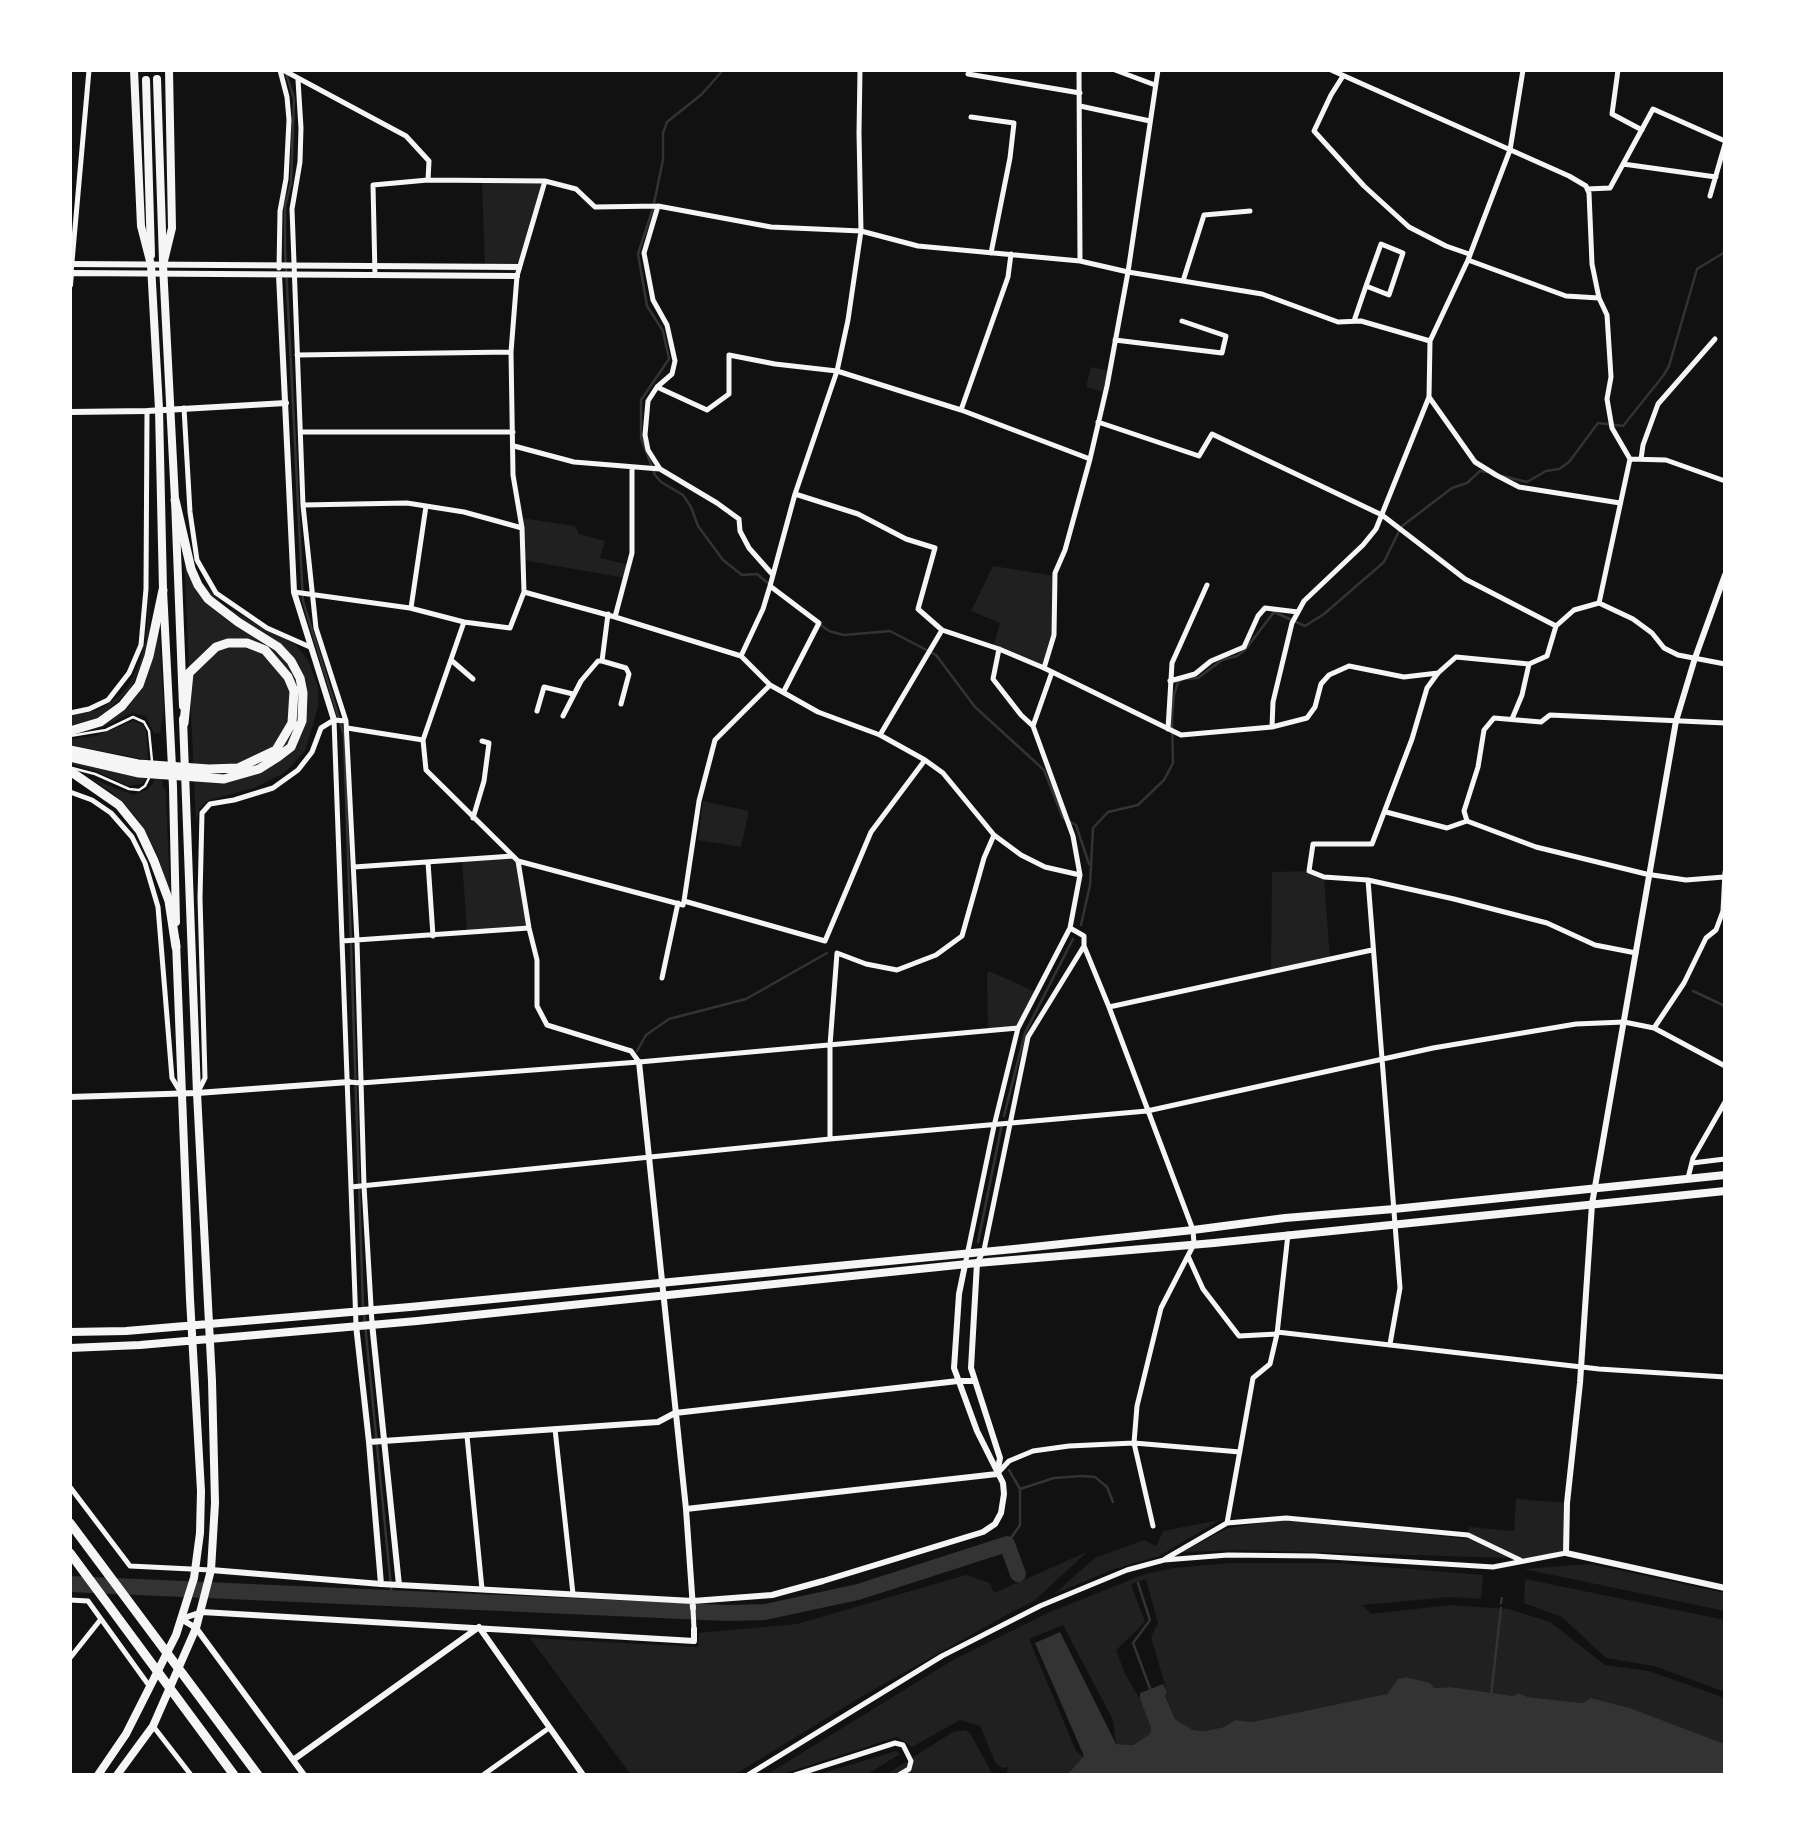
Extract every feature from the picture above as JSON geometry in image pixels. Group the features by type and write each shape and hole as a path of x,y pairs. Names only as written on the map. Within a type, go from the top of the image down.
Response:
{"highway":[{"path":"70,757 139,768 207,774 224,779 259,769 290,747 302,721 303,693 300,678 290,661 278,647 208,599 198,585 191,569 175,500"},
{"path":"70,734 100,722 122,706 139,685 149,656 163,590"},
{"path":"184,723 189,673 216,647 229,643 247,643 265,650 288,677 294,691 292,723 276,750 238,768 207,774"},
{"path":"70,750 139,768"},
{"path":"70,769 119,805 140,831 155,861 169,901 176,947"},
{"path":"70,1522 258,1775"},
{"path":"70,1553 234,1775"}],"main road":[{"path":"134,70 141,226 151,269"},
{"path":"163,269 172,228 169,70"},
{"path":"117,1775 153,1726 196,1628 211,1570 215,1503 157,79"},
{"path":"98,1775 126,1734 176,1635 195,1574 200,1533 201,1491 181,1093 173,787 163,590 146,80"},
{"path":"70,1332 191,1326 661,1283 1725,1175"},
{"path":"70,1348 371,1324 1725,1191"}],"street":[{"path":"70,285 89,70"},
{"path":"282,70 406,136 429,161 428,180"},
{"path":"282,70 289,120 286,179 280,211 280,265 294,592 334,720 356,1310 381,1584"},
{"path":"741,656 763,609 796,494 837,371 848,320 861,231 860,70"},
{"path":"1079,70 1080,261"},
{"path":"1115,70 1155,85"},
{"path":"1044,668 1054,635 1055,573 1065,550 1090,459 1128,272 1158,70"},
{"path":"1331,70 1586,186 1592,264 1599,298 1607,314 1611,377 1607,399 1612,428 1630,459 1599,603"},
{"path":"1272,727 1273,702 1292,623 1304,601 1363,545 1376,529 1429,397 1430,341 1469,257 1510,150 1523,70"},
{"path":"1618,70 1612,114 1642,130"},
{"path":"968,74 1080,93"},
{"path":"1343,76 1314,131 1364,186 1409,227 1469,257 1566,296 1599,298"},
{"path":"298,80 300,162 292,209 303,505 316,628 346,725 354,867 370,1310 399,1585"},
{"path":"1080,106 1150,121"},
{"path":"1587,189 1610,188 1653,109 1725,142 1710,196"},
{"path":"971,117 1014,123 1010,158 991,253"},
{"path":"1623,164 1716,177"},
{"path":"375,275 373,185 428,180 545,181 576,189 595,207 659,206 771,227 861,231 918,246 1080,261 1128,272 1262,294 1338,322 1361,321 1430,341"},
{"path":"294,592 411,608 464,622 510,628 524,592 522,528 513,475 511,352 517,276 545,181"},
{"path":"659,206 643,253 653,300 667,325 675,361 672,374 657,387 648,401 645,435 648,450 660,469"},
{"path":"1183,281 1204,215 1250,211"},
{"path":"1354,321 1366,286 1381,244 1403,253 1390,295 1366,286"},
{"path":"961,410 1008,277 1011,254"},
{"path":"71,264 151,269"},
{"path":"70,273 280,265 519,267"},
{"path":"163,269 281,275 517,276"},
{"path":"1115,340 1222,353 1226,336 1182,321"},
{"path":"1641,459 1643,445 1658,404 1715,339"},
{"path":"298,355 511,352"},
{"path":"657,387 707,410 729,394 729,355 775,364 837,371 961,410 1090,459"},
{"path":"1429,397 1475,462 1496,475 1519,487 1620,503"},
{"path":"70,412 300,403"},
{"path":"184,408 190,512 197,560 216,593 267,628 310,647"},
{"path":"70,713 89,709 108,700 130,673 141,645 146,589 147,411"},
{"path":"1098,422 1199,456 1212,434 1381,515 1465,579 1556,626"},
{"path":"302,432 513,432"},
{"path":"513,446 574,462 660,469 739,519 740,531 749,548 772,575"},
{"path":"1630,459 1666,460 1725,481"},
{"path":"615,617 632,553 632,467"},
{"path":"796,494 858,514 906,539 935,548 918,609 942,630 1044,668 1178,733 1195,735 1272,727 1307,718 1315,707 1321,684 1329,675 1349,666 1404,677 1438,673"},
{"path":"303,505 407,503 464,512 522,528"},
{"path":"411,608 426,506"},
{"path":"1566,1553 1567,1503 1592,1204 1676,721 1725,575"},
{"path":"1169,730 1172,663 1207,585"},
{"path":"770,586 819,623 784,691"},
{"path":"524,592 608,614 741,656 769,685 818,712 880,735 925,760 943,774 994,835 1021,855 1045,867 1080,875"},
{"path":"1636,953 1595,945 1547,923 1368,880 1324,877 1310,871 1313,844 1372,844 1386,813 1427,688 1438,673 1457,657 1529,664 1547,656 1556,626 1574,610 1599,603 1642,626 1652,633 1664,648 1678,655 1725,664"},
{"path":"1170,681 1190,677 1211,661 1244,647 1258,616 1265,608 1298,612"},
{"path":"602,661 608,614"},
{"path":"181,1619 202,1608 694,1641 686,1509 639,1062 631,1051 547,1025 537,1006 537,960 515,858 426,770 423,740 464,622"},
{"path":"880,735 942,630"},
{"path":"70,1487 130,1566 195,1574 211,1570 381,1584 573,1594 693,1605 772,1595 983,1532 995,1524 1001,1513 1003,1483 976,1431 954,1368 959,1294 994,1126 1018,1028 1070,928 1080,875 1073,836 1033,726 993,679 999,649"},
{"path":"451,660 473,678"},
{"path":"563,716 581,681 598,661 629,670 621,704"},
{"path":"1512,719 1522,695 1529,664"},
{"path":"1033,726 1052,672"},
{"path":"662,978 681,902 699,801 715,740 769,685"},
{"path":"537,711 544,687 573,694"},
{"path":"1467,821 1464,811 1478,767 1484,730 1494,718 1541,722 1550,715 1725,723"},
{"path":"334,720 346,725 423,740"},
{"path":"197,1093 205,1078 200,898 202,813 210,804 273,788 298,770 312,752 321,728 334,720"},
{"path":"473,818 484,781 489,743 482,741"},
{"path":"825,941 871,832 925,760"},
{"path":"70,792 93,800 111,813 132,837 145,863 158,907 173,1078 181,1093"},
{"path":"1386,813 1447,828 1467,821 1536,848 1650,875 1686,880 1725,875 1724,910 1716,930 1706,938 1684,983 1654,1028"},
{"path":"354,867 515,858 825,941 837,953 866,964 897,970 936,955 962,936 984,858 994,835"},
{"path":"428,862 433,936"},
{"path":"1368,880 1400,1288 1390,1345"},
{"path":"342,941 529,928"},
{"path":"1070,928 1084,936 1084,946 1110,1007 1193,1230 1194,1244 1161,1308 1137,1406 1134,1443 1153,1526"},
{"path":"1716,930 1725,935"},
{"path":"997,1474 1000,1458 971,1368 977,1263 984,1250 1028,1037 1084,946"},
{"path":"1110,1007 1372,950"},
{"path":"831,1139 830,1045 837,953"},
{"path":"351,1187 831,1139 1147,1111 1380,1058 1576,1024 1624,1023 1654,1028 1725,1066"},
{"path":"70,1097 197,1093 361,1083 639,1062 1018,1028"},
{"path":"1688,1178 1692,1163 1725,1102"},
{"path":"1692,1163 1725,1159"},
{"path":"1227,1523 1253,1378 1270,1364 1277,1333 1288,1234"},
{"path":"1188,1255 1203,1289 1239,1336 1277,1333 1580,1367 1725,1377"},
{"path":"369,1442 658,1422 675,1413 958,1381 974,1382"},
{"path":"555,1429 573,1594"},
{"path":"467,1436 482,1589"},
{"path":"686,1509 997,1474 1007,1463 1032,1451 1069,1446 1134,1443 1240,1452"},
{"path":"1164,1560 1227,1523 1286,1518 1468,1535 1520,1560"},
{"path":"748,1775 873,1696 954,1650 1040,1606 1127,1570 1164,1560 1228,1555 1314,1556 1493,1567 1566,1553 1725,1588"},
{"path":"70,1600 88,1601 150,1687"},
{"path":"70,1658 101,1619"},
{"path":"181,1619 196,1628 304,1775"},
{"path":"479,1628 583,1775"},
{"path":"293,1760 479,1628"},
{"path":"153,1726 191,1775"},
{"path":"483,1775 549,1728"},
{"path":"795,1775 895,1743 903,1745 911,1761 909,1769 899,1775"}],"lane":[{"path":"70,734 106,730 133,718 144,722 149,731 153,758 148,782 139,790 129,789 95,774 70,769"}],"shaded area":[{"path":"482,181 545,181 517,272 485,269"},
{"path":"1091,367 1109,371 1105,393 1086,387"},
{"path":"182,509 197,576 224,606 296,645 308,660 318,687 318,707 305,751 284,773 254,788 209,800 199,809 196,823"},
{"path":"521,518 575,526 579,534 605,541 600,558 629,565 625,578 523,560"},
{"path":"993,566 1055,576 1054,635 1044,668 993,647 1000,623 971,611"},
{"path":"151,570 149,638 130,689 103,715 86,724 70,727 70,716 98,710 128,687 138,667 146,639"},
{"path":"159,630 164,711 160,733 154,734 146,716 132,713 86,732 129,705 144,680"},
{"path":"133,721 143,725 146,731 148,760 70,745 70,739 95,736"},
{"path":"70,761 147,777 142,784 128,786 96,771 70,764"},
{"path":"90,778 133,795 147,790 154,778 162,779 163,788 166,789 170,891 156,852 137,818 114,794"},
{"path":"703,801 749,811 741,847 698,840"},
{"path":"513,856 518,861 529,928 467,933 462,859"},
{"path":"1309,871 1324,877 1330,959 1271,972 1272,872"},
{"path":"989,971 1038,993 1018,1028 988,1030"},
{"path":"1516,1499 1567,1503 1566,1553 1520,1560 1468,1535 1469,1527 1514,1531"},
{"path":"1220,1520 1159,1556 1114,1569 1054,1594 1095,1558 1144,1540 1156,1546 1163,1531"},
{"path":"1282,1520 1469,1539 1510,1558 1243,1550 1182,1552 1228,1528"},
{"path":"1087,1552 1034,1601 866,1694 734,1775 631,1775 530,1638 698,1647 699,1633 797,1624 966,1575 990,1583 994,1593"},
{"path":"1231,1563 1338,1563 1483,1575 1481,1599 1450,1597 1362,1605 1371,1614 1450,1605 1509,1609 1550,1622 1605,1665 1649,1671 1725,1698 1725,1744 1630,1708 1591,1698 1582,1703 1528,1697 1518,1693 1514,1696 1451,1687 1434,1688 1430,1683 1406,1677 1398,1679 1387,1694 1363,1700 1252,1722 1235,1720 1224,1727 1205,1731 1193,1730 1175,1719 1165,1696 1167,1692 1151,1637 1158,1623 1146,1579 1131,1584 1145,1622 1116,1650 1151,1728 1150,1734 1133,1745 1116,1744 1113,1720 1063,1625 1029,1639 1076,1751 1084,1757 1067,1775 1006,1775 1008,1767 1003,1768 996,1764 980,1726 960,1720 912,1747 897,1737 779,1775 766,1775 953,1660 1050,1612 1145,1574 1174,1568"},
{"path":"1590,1564 1725,1593 1725,1611 1524,1569"},
{"path":"1525,1579 1725,1620 1725,1692 1654,1666 1606,1658 1562,1617 1524,1603"},
{"path":"1060,1632 1116,1744 1133,1745 1150,1734 1151,1728 1140,1693 1163,1684 1175,1719 1193,1730 1205,1731 1224,1727 1235,1720 1252,1722 1387,1694 1398,1679 1406,1677 1430,1683 1434,1688 1451,1687 1514,1696 1518,1693 1528,1697 1582,1703 1591,1698 1630,1708 1725,1744 1725,1775 1067,1775 1084,1756 1035,1643"},
{"path":"965,1730 970,1733 993,1775 885,1775 953,1732"},
{"path":"896,1751 900,1754 866,1775 817,1775"}],"waterway":[{"path":"641,436 641,400 669,359 663,331 647,306 638,254 653,208 663,160 663,133 667,122 702,94 723,70"},
{"path":"286,73 294,99 291,183 285,206 285,248 303,601 344,735 363,1307"},
{"path":"1503,476 1527,482 1546,471 1559,469 1569,462 1598,423 1623,426 1669,366 1697,269 1725,252"},
{"path":"641,438 655,475 661,482 683,495 698,526 723,560 742,575 757,574 769,584"},
{"path":"1081,925 1090,885 1093,828 1108,812 1138,805 1164,780 1173,763 1172,717 1178,682 1198,678 1222,660 1237,656 1245,650 1274,612 1305,626 1324,614 1384,562 1401,527 1452,488 1467,483 1480,471 1487,472"},
{"path":"818,623 829,631 844,635 890,631 936,655 975,707 1044,770 1063,818 1076,825 1089,864"},
{"path":"1004,1116 1025,1033 1073,939"},
{"path":"637,1051 646,1035 669,1019 746,999 827,953"},
{"path":"1693,991 1725,1006"},
{"path":"978,1242 1002,1124"},
{"path":"364,1314 392,1597"},
{"path":"1007,1544 1020,1525 1020,1489 1009,1470"},
{"path":"1020,1489 1054,1478 1095,1477 1107,1487 1113,1502"},
{"path":"70,1584 727,1613 765,1612 858,1592 1007,1544 1018,1574"},
{"path":"1138,1583 1150,1620 1133,1643 1151,1691"},
{"path":"1501,1603 1502,1598"},
{"path":"1491,1695 1501,1608"}]}
